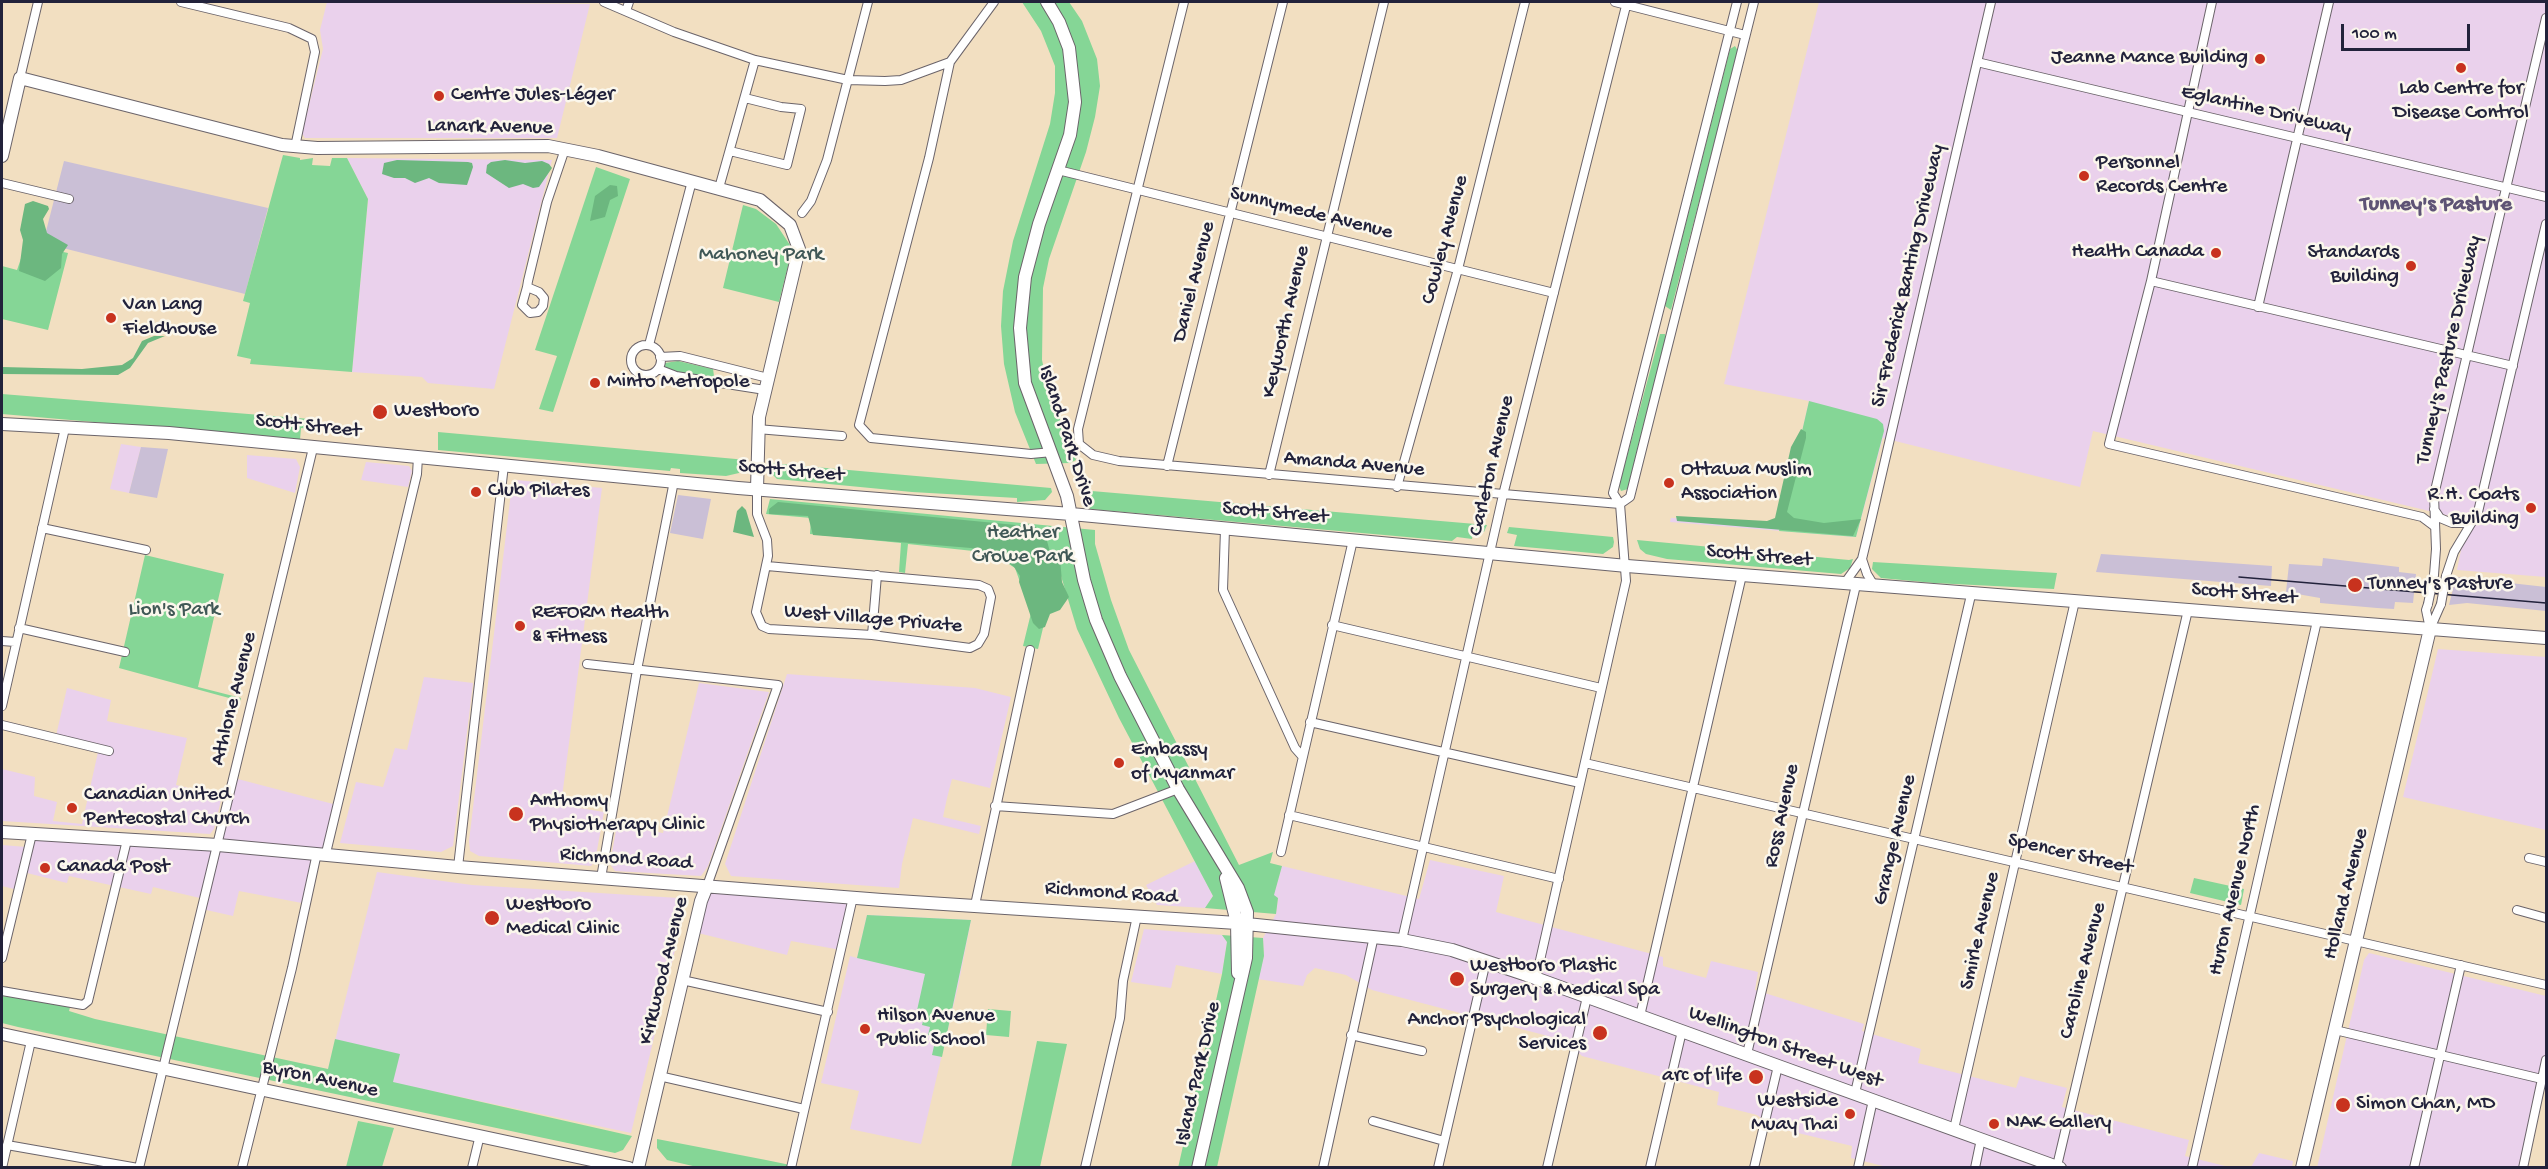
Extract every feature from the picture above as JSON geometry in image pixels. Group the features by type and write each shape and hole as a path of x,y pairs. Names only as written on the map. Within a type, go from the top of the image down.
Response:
{"main road":[{"name":"Island Park Drive","path":"1047,2 1067,41 1076,90 1071,129 1031,250 1022,297 1020,328 1025,383 1065,489 1084,580 1096,621 1119,676 1178,789 1221,863 1243,923 1238,989 1198,1167"},
{"path":"2,156 6,115 20,78"},
{"name":"Lanark Avenue","path":"20,78 295,147 539,146 565,149 719,188 753,198 772,208 790,225 798,242 798,263 766,384 757,433 757,489"},
{"name":"Scott Street","path":"2,424 169,433 757,489 1071,514 1225,530 1875,587 2547,638"},
{"name":"Holland Avenue","path":"2302,1167 2430,629"},
{"name":"Richmond Road","path":"2,832 218,844 458,867 852,897 1243,923"},
{"name":"Kirkwood Avenue","path":"638,1167 682,980 707,886"},
{"name":"Wellington Street West","path":"1243,923 1374,936 1452,950 1536,978 2059,1167"},
{"name":"Byron Avenue","path":"2,1034 163,1066 480,1135 578,1162 629,1167"}],"street":[{"path":"20,78 38,2"},
{"path":"181,2 289,28 312,39 315,52 295,147"},
{"path":"604,2 674,32 755,60 848,80 902,80 950,62"},
{"path":"626,11 628,2"},
{"path":"802,213 812,201 827,160 868,2"},
{"path":"994,2 950,62 931,147 860,425 872,438 1054,458"},
{"path":"1137,189 1184,2"},
{"name":"Daniel Avenue","path":"1167,466 1283,2"},
{"name":"Keyworth Avenue","path":"1269,476 1325,236 1384,2"},
{"name":"Cowley Avenue","path":"1397,487 1458,269 1525,2"},
{"path":"1615,2 1627,3 1745,35"},
{"path":"1536,978 1626,580 1627,566 1620,504 1613,493 1737,2"},
{"path":"1620,504 1629,497 1754,2"},
{"name":"Sir Frederick Banting Driveway","path":"1850,584 1862,559 1991,2"},
{"path":"2212,2 2151,282 2109,444 2422,518 2434,525"},
{"path":"2258,307 2329,2"},
{"name":"Carleton Avenue","path":"1402,940 1503,495 1627,3"},
{"name":"Tunney's Pasture Driveway","path":"2430,629 2427,614 2436,549 2433,508 2547,18"},
{"path":"719,188 755,60"},
{"name":"Eglantine Driveway","path":"1977,62 2547,197"},
{"path":"730,151 787,165 801,109 781,107 745,98"},
{"path":"527,287 547,202 565,149"},
{"name":"Sunnymede Avenue","path":"1058,170 1554,293"},
{"path":"649,345 692,181"},
{"path":"2,183 69,199"},
{"name":"Amanda Avenue","path":"1137,189 1078,429 1078,441 1088,452 1109,460 1269,476 1620,504"},
{"path":"2430,629 2441,604 2446,576 2454,552 2476,516 2547,224"},
{"path":"2151,282 2513,366"},
{"path":"1657,320 1672,324"},
{"path":"658,369 660,357 656,350 649,345 641,346 634,351 631,358 632,366 644,375 658,369 676,376 766,384"},
{"path":"660,357 680,356 766,384"},
{"path":"2,706 65,428"},
{"path":"757,433 842,436"},
{"name":"Athlone Avenue","path":"138,1167 314,448"},
{"path":"242,1167 418,471 418,457"},
{"path":"458,867 504,465"},
{"path":"601,878 637,670 674,481"},
{"name":"West Village Private","path":"757,489 755,504 767,540 767,566 756,612 762,626 769,629 872,635 974,647 984,634 992,602 988,589 979,585 767,566"},
{"path":"2433,508 2440,518 2452,523 2464,523 2476,516"},
{"path":"42,528 146,550"},
{"path":"1225,530 1223,590 1294,744 1302,756"},
{"path":"1281,852 1353,540"},
{"path":"1862,559 1866,574 1875,587"},
{"path":"872,635 877,575"},
{"path":"1640,1016 1742,575"},
{"name":"Ross Avenue","path":"1747,1054 1802,813 1850,584"},
{"name":"Grange Avenue","path":"1855,1093 1971,595"},
{"name":"Smirle Avenue","path":"1954,1129 2075,601"},
{"name":"Caroline Avenue","path":"2059,1167 2122,885 2188,610"},
{"name":"Huron Avenue North","path":"2192,1167 2317,621"},
{"path":"1332,625 1601,688"},
{"path":"19,627 125,652"},
{"path":"2,640 15,642"},
{"path":"975,905 994,806 1030,650"},
{"path":"587,664 637,670"},
{"name":"Kirkwood Avenue","path":"637,670 778,685 707,886"},
{"path":"1310,722 1580,783"},
{"path":"2,725 109,751"},
{"name":"Spencer Street","path":"1585,763 2122,885 2547,985"},
{"path":"994,806 1113,814 1178,789"},
{"path":"1289,816 1559,879"},
{"path":"2,957 32,834"},
{"path":"2,991 83,1005 88,1001 127,840"},
{"path":"2529,858 2547,862"},
{"path":"791,1167 828,1012 852,897"},
{"path":"2517,910 2547,918"},
{"path":"1085,1167 1120,1018 1123,981 1137,916"},
{"path":"1323,1167 1374,936"},
{"path":"1438,1167 1486,961"},
{"path":"2414,1167 2461,965"},
{"path":"682,980 828,1012"},
{"path":"1547,1167 1587,997"},
{"path":"2335,1030 2544,1079"},
{"path":"1650,1167 1682,1031"},
{"path":"1351,1035 1422,1051"},
{"path":"2,1167 32,1041"},
{"path":"2523,1167 2547,1060"},
{"path":"1754,1167 1778,1066"},
{"path":"659,1076 804,1108"},
{"path":"1858,1167 1873,1100"},
{"path":"1373,1121 1444,1141"},
{"path":"472,1167 480,1135"},
{"path":"1975,1167 1981,1139"},
{"path":"8,1145 138,1167"}],"shaded area":[{"name":"Centre Jules-Léger","path":"327,2 590,4 557,138 305,138 302,133 323,49 320,30"},
{"name":"Tunney's Pasture","path":"1819,2 2546,2 2546,577 2457,570 2467,520 2093,431 2080,487 1883,438 1856,537 1670,522 1671,518 1781,523 1809,401 1724,384"},
{"path":"347,158 552,160 494,389 428,383 422,377 352,372 368,199"},
{"path":"64,161 268,208 245,294 43,243"},
{"path":"121,444 141,447 129,493 110,489"},
{"path":"141,447 168,449 157,498 129,493"},
{"path":"247,455 296,459 300,467 295,493 247,478"},
{"path":"366,462 409,466 412,471 408,487 361,480"},
{"path":"516,480 602,488 561,805 604,812 595,861 591,866 479,856 470,851 469,841 512,484"},
{"path":"678,495 711,499 703,539 670,533"},
{"path":"2101,554 2272,566 2271,586 2096,572"},
{"path":"2323,558 2399,567 2399,572 2416,574 2413,603 2395,602 2394,609 2377,608 2320,603 2320,598 2286,592 2289,564 2322,566"},
{"path":"2456,577 2546,587 2546,611 2467,603 2449,605"},
{"path":"2438,649 2546,657 2546,830 2403,797"},
{"path":"787,674 975,688 1011,697 990,788 952,779 947,798 943,817 981,826 979,834 913,818 899,888 731,876 725,864"},
{"path":"424,677 473,683 453,846 441,852 340,843 356,782 383,787 395,748 407,750"},
{"path":"699,683 769,692 708,866 701,876 615,871 610,864 617,825 663,833"},
{"path":"67,688 111,700 107,721 187,738 176,785 222,796 214,829 210,834 2,821 2,769 35,777 34,796 57,802 53,821 82,824 98,752 55,740"},
{"path":"234,778 337,805 326,853 318,853 307,904 239,891 233,916 202,909 204,899 153,887 151,894 69,876 67,883 23,872 18,890 2,886 2,845 27,847 32,834 218,844"},
{"path":"1430,860 1504,876 1496,912 1663,957 1663,966 1706,978 1711,961 1758,972 1755,990 1864,1024 1862,1031 1921,1049 1918,1063 2016,1088 2020,1076 2067,1088 2062,1107 2189,1140 2185,1156 2229,1167 1887,1167 1851,1158 1852,1146 1773,1127 1757,1115 1717,1105 1719,1092 1582,1056 1567,1041 1372,990 1346,975 1315,968 1307,975 1303,986 1258,979 1264,956 1263,938 1276,914 1278,898 1273,896 1282,866 1419,899"},
{"path":"1195,861 1213,896 1205,908 1157,905 1146,885"},
{"path":"377,872 472,885 679,898 684,913 631,1133 328,1069"},
{"path":"707,886 853,897 841,950 791,941 787,955 694,932"},
{"name":"Hilson Avenue Public School","path":"867,915 971,920 921,1144 850,1129 859,1091 821,1083 850,956 857,958"},
{"path":"1144,929 1222,935 1227,942 1222,974 1176,965 1171,988 1131,982"},
{"path":"2369,953 2546,996 2546,1072 2519,1167 2317,1168 2364,960"},
{"path":"2259,1153 2293,1161 2292,1167 2251,1167"}],"green space":[{"path":"1022,2 1069,2 1082,21 1097,59 1100,86 1086,152 1049,259 1043,288 1042,360 1048,388 1076,460 1070,463 1036,464 1015,412 1004,364 1001,326 1003,291 1013,241 1050,124 1055,93 1055,66 1041,31"},
{"path":"1735,46 1738,51 1671,310 1665,306 1730,49"},
{"path":"283,155 300,158 300,160 313,158 312,165 330,166 332,158 347,158 368,199 352,372 250,364 251,359 237,356 250,303 243,301"},
{"path":"397,160 468,162 472,163 473,167 467,185 439,183 429,178 415,183 405,178 394,178 382,174 384,163"},
{"path":"505,160 525,163 542,161 552,168 539,187 533,188 523,184 509,188 486,173 487,165 491,162"},
{"path":"596,167 630,179 553,412 539,409 557,356 535,350"},
{"path":"610,185 617,186 618,196 610,200 605,217 590,221 595,196"},
{"path":"33,201 48,206 49,209 43,219 47,233 68,245 62,254 61,268 45,281 19,271 23,240 20,230 25,204"},
{"name":"Mahoney Park","path":"743,205 756,209 776,224 790,245 790,258 779,302 723,288"},
{"path":"26,244 68,253 48,330 2,319 2,266 17,270"},
{"path":"1660,334 1665,334 1666,339 1628,489 1621,491 1619,486"},
{"path":"154,336 165,336 148,343 130,368 118,375 2,374 2,367 82,369 122,365 133,358 142,341"},
{"path":"678,361 713,369 714,376 710,378 676,373 665,368 665,363"},
{"path":"2,394 310,419 309,429 301,428 300,440 2,414"},
{"path":"1809,401 1877,419 1883,424 1884,431 1856,537 1779,531"},
{"path":"1801,429 1806,432 1806,438 1787,512 1794,518 1824,523 1861,519 1853,536 1677,521 1676,516 1767,521 1775,518 1791,447"},
{"path":"438,432 747,460 747,463 739,473 726,476 680,473 680,469 671,468 670,471 438,450"},
{"path":"770,463 1051,488 1052,492 1045,500 1017,502 1017,498 912,492 777,479 770,472"},
{"path":"1080,490 1487,525 1484,532 1473,532 1472,539 1457,537 1452,541 1090,509"},
{"path":"770,499 1095,530 1095,544 1111,600 1129,650 1239,865 1273,852 1270,863 1282,866 1274,895 1278,898 1276,914 1205,908 1213,896 1119,718 1077,629 1061,576 1054,582 1038,649 1023,646 1031,613 1015,568 992,553 908,544 905,573 899,572 901,543 810,534 811,518 766,514"},
{"name":"Heather Crowe Park","path":"778,502 1036,527 1047,541 1050,552 1060,558 1062,582 1069,597 1060,610 1050,614 1045,627 1039,629 1033,623 1019,582 1020,576 1014,567 1001,557 971,548 813,535 808,516 769,514 769,509"},
{"path":"742,506 746,510 754,537 733,532 737,511"},
{"path":"1509,527 1613,537 1614,542 1613,547 1603,554 1514,546 1517,535 1507,533"},
{"path":"1637,540 1853,559 1850,568 1841,574 1667,559 1646,554 1640,549"},
{"name":"Lion's Park","path":"145,555 224,574 198,687 241,698 240,701 119,668"},
{"path":"1873,562 2057,573 2054,589 1934,583 1881,578 1872,569"},
{"path":"2194,878 2244,889 2241,905 2190,893"},
{"path":"867,915 971,920 942,1057 932,1055 936,1037 928,1035 930,1027 922,1025 924,1017 916,1015 925,974 857,958"},
{"path":"1222,935 1263,938 1264,956 1217,1167 1178,1168 1222,974 1227,942"},
{"path":"2,996 71,1004 69,1011 95,1019 328,1069 335,1039 400,1054 393,1082 632,1136 623,1150 615,1153 18,1027 2,1023"},
{"path":"988,1009 1011,1011 1009,1037 986,1035"},
{"path":"1037,1041 1067,1044 1040,1167 1011,1167"},
{"path":"358,1121 394,1128 382,1167 346,1167"},
{"path":"657,1139 800,1167 697,1167 667,1160 657,1148"}],"tram line":[{"path":"2239,577 2546,603"}],"place":[{"name":"Jeanne Mance Building","path":"2260,59"},
{"name":"Lab Centre for Disease Control","path":"2461,68"},
{"name":"Centre Jules-Léger","path":"439,96"},
{"name":"Personnel Records Centre","path":"2084,176"},
{"name":"Health Canada","path":"2216,253"},
{"name":"Standards Building","path":"2411,266"},
{"name":"Van Lang Fieldhouse","path":"111,318"},
{"name":"Minto Metropole","path":"595,383"},
{"name":"Westboro","path":"380,412"},
{"name":"Ottawa Muslim Association","path":"1669,483"},
{"name":"Club Pilates","path":"476,492"},
{"name":"R.H. Coats Building","path":"2531,508"},
{"name":"Tunney's Pasture","path":"2355,585"},
{"name":"REFORM Health & Fitness","path":"520,626"},
{"name":"Embassy of Myanmar","path":"1119,763"},
{"name":"Canadian United Pentecostal Church","path":"72,808"},
{"name":"Anthomy Physiotherapy Clinic","path":"516,814"},
{"name":"Canada Post","path":"45,868"},
{"name":"Westboro Medical Clinic","path":"492,918"},
{"name":"Westboro Plastic Surgery & Medical Spa","path":"1457,979"},
{"name":"Hilson Avenue Public School","path":"865,1029"},
{"name":"Anchor Psychological Services","path":"1600,1033"},
{"name":"arc of life","path":"1756,1077"},
{"name":"Simon Chan, MD","path":"2343,1105"},
{"name":"Westside Muay Thai","path":"1850,1114"},
{"name":"NAK Gallery","path":"1994,1124"}],"district":[{"name":"Tunney's Pasture","path":"2436,206"}]}
